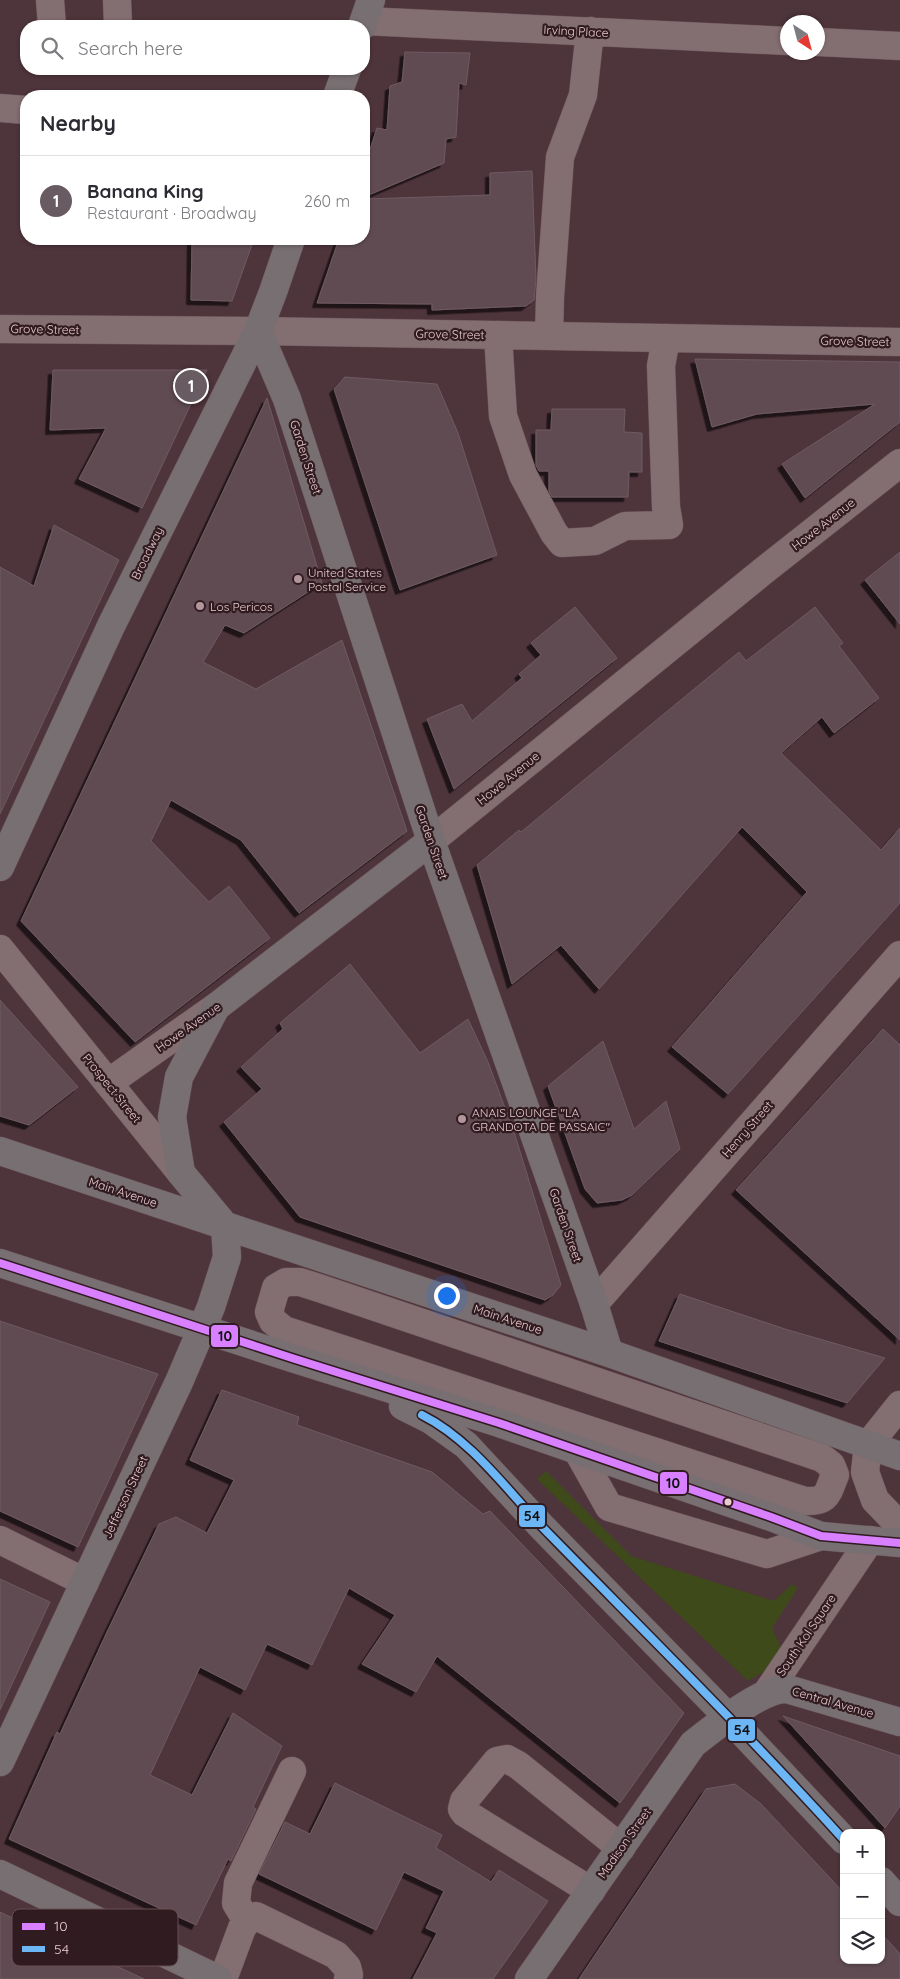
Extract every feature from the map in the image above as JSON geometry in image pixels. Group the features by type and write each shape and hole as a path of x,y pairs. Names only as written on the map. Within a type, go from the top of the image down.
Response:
{"main road":[{"path":"340,90 345,75"},
{"name":"Broadway","path":"0,867 111,626 258,331 289,245"},
{"name":"Garden Street","path":"258,331 287,399 431,841 594,1304 609,1353"},
{"name":"Howe Avenue","path":"216,1007 431,841"},
{"path":"181,1173 172,1117 179,1077 216,1007"},
{"name":"Main Avenue","path":"0,1151 609,1353 900,1456"},
{"name":"Prospect Street","path":"181,1173 225,1226"},
{"name":"Jefferson Street","path":"0,1762 179,1382 202,1329 227,1257 225,1226"},
{"path":"0,1263 202,1329 298,1348 330,1370 431,1420 466,1445 542,1527 728,1717 840,1836"},
{"path":"330,1370 499,1423 577,1450 663,1467 822,1536 900,1543"},
{"name":"Central Avenue","path":"766,1694 779,1689 788,1689 900,1722"},
{"name":"South Kol Square","path":"728,1717 766,1694"},
{"name":"Madison Street","path":"529,1979 693,1744 728,1717"},
{"path":"0,1874 69,1909"},
{"path":"885,1885 900,1902"},
{"path":"178,1964 202,1976"}],"street":[{"path":"50,0 52,20"},
{"path":"117,0 118,20"},
{"name":"Irving Place","path":"366,16 590,32 780,41"},
{"path":"550,336 550,297 560,157 583,95 590,32"},
{"path":"825,42 900,46"},
{"path":"0,108 20,110"},
{"name":"Grove Street","path":"0,328 900,342"},
{"path":"498,335 503,416 513,450 523,475 554,533 562,543 595,542 625,526 669,525 666,507 661,366 666,338"},
{"name":"Howe Avenue","path":"431,841 762,572 900,463"},
{"name":"Prospect Street","path":"0,949 181,1173"},
{"name":"Henry Street","path":"594,1304 895,970"},
{"name":"Howe Avenue","path":"108,1084 216,1007"},
{"path":"322,1289 330,1261"},
{"path":"286,1282 300,1282 322,1289 822,1458 831,1465 835,1475 826,1496 818,1502 804,1501 663,1467 536,1412 298,1348 284,1330 273,1321 269,1312 276,1288 286,1282"},
{"path":"602,1383 609,1353"},
{"path":"900,1405 868,1445 864,1472 875,1500 900,1526"},
{"path":"577,1450 610,1507 767,1554 822,1536"},
{"path":"0,1540 85,1582"},
{"name":"South Kol Square","path":"766,1694 870,1540"},
{"path":"591,1891 465,1814 462,1809 464,1802 497,1761 507,1759 518,1765 621,1848"},
{"path":"247,1922 236,1904 238,1883 292,1772"},
{"path":"223,1979 242,1928 256,1916 336,1955 348,1967 348,1979"}],"green space":[{"path":"546,1471 631,1556 774,1601 792,1584 798,1588 772,1628 783,1651 770,1668 748,1681 537,1479"}],"building":[{"path":"405,52 470,53 466,85 459,83 456,137 446,139 444,163 370,194 370,150 377,128 387,130 390,86 402,82"},
{"path":"532,171 536,279 534,300 526,306 432,310 432,304 317,303 337,245 370,245 370,199 490,195 490,173"},
{"path":"192,245 252,245 232,301 191,300"},
{"path":"695,359 900,362 900,422 805,498 782,464 875,404 757,414 712,427"},
{"path":"53,370 207,370 142,508 79,479 106,428 50,430"},
{"path":"345,377 437,384 458,433 497,555 400,590 334,389"},
{"path":"267,398 322,583 244,633 225,625 203,662 256,689 342,640 407,831 299,913 241,840 171,800 151,841 209,902 229,886 270,938 135,1042 21,921"},
{"path":"552,409 625,409 624,432 642,433 642,472 629,472 628,497 552,497 549,491 549,471 539,471 536,465 536,430 551,430"},
{"path":"54,525 119,560 0,814 0,567 34,586"},
{"path":"900,552 900,624 865,580"},
{"path":"575,607 617,658 454,789 427,719 462,704 472,721 522,678 519,674 541,655 531,643"},
{"path":"815,607 843,643 839,646 879,698 834,733 822,717 781,753 881,850 900,828 900,903 728,1094 672,1047 807,892 742,827 599,989 561,945 512,984 477,865 519,830 521,832 739,652 746,661"},
{"path":"350,964 420,1053 468,1019 488,1062 515,1135 561,1285 553,1295 545,1300 300,1217 224,1122 262,1089 241,1067 283,1029 280,1023"},
{"path":"0,1000 78,1087 29,1125 0,1116"},
{"path":"883,1029 900,1045 900,1340 736,1190"},
{"path":"603,1041 634,1129 666,1101 680,1149 632,1195 622,1200 597,1203 585,1189 548,1086"},
{"path":"680,1294 785,1329 885,1358 847,1403 659,1341"},
{"path":"0,1321 158,1374 78,1547 0,1511"},
{"path":"222,1390 299,1417 297,1425 432,1472 483,1514 490,1511 684,1713 620,1803 437,1656 416,1692 362,1664 395,1615 349,1588 312,1665 267,1644 245,1690 200,1667 150,1775 192,1795 233,1713 282,1746 253,1807 256,1809 231,1861 228,1859 196,1925 178,1917 178,1909 161,1909 9,1839 57,1732 60,1734 159,1524 176,1517 207,1533 234,1480 190,1460"},
{"path":"0,1579 50,1602 0,1710"},
{"path":"783,1716 900,1756 900,1806 885,1828"},
{"path":"335,1783 442,1835 436,1848 491,1882 499,1870 548,1901 493,1979 413,1979 437,1933 426,1928 444,1891 404,1872 376,1930 259,1874 285,1822 310,1834"},
{"path":"735,1784 761,1804 840,1889 840,1964 885,1964 885,1937 900,1954 900,1979 579,1979 706,1789"},
{"path":"0,1912 12,1918 12,1966 116,1966 144,1979 0,1979"}],"transit line":[{"name":"10","path":"0,1263 499,1423 821,1536 900,1543"},
{"name":"54","path":"422,1415 458,1439 491,1470 551,1536 736,1725 840,1836"}],"place":[{"name":"Banana King","path":"191,386"},
{"name":"United States Postal Service","path":"298,579"},
{"name":"Los Pericos","path":"200,606"},
{"name":"ANAIS LOUNGE \"LA GRANDOTA DE PASSAIC\"","path":"462,1119"}]}
